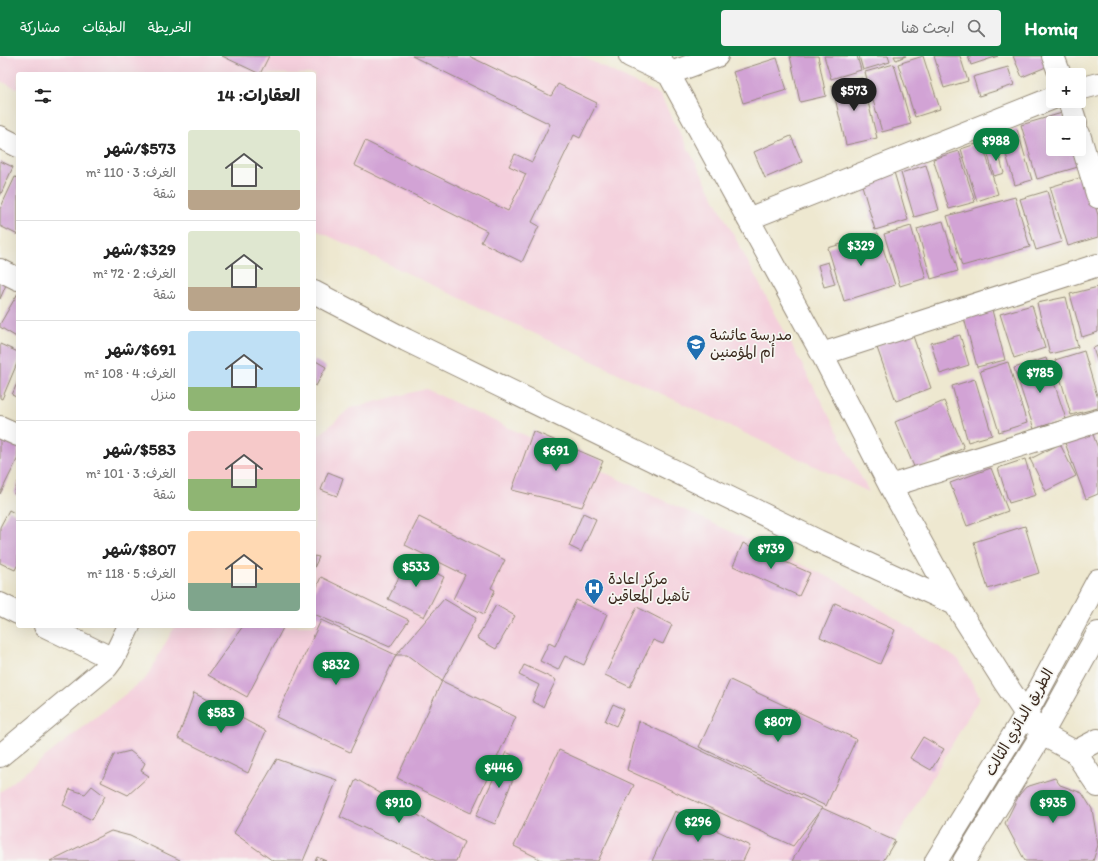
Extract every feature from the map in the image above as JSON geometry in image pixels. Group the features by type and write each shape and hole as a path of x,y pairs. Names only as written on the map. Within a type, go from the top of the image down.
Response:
{"main road":[{"path":"630,56 664,65 717,56"},
{"path":"1053,56 1057,68"},
{"path":"664,65 822,354 890,486 955,604 1026,714 1042,734 1075,752 1098,786"},
{"path":"1086,87 1098,84"},
{"path":"748,219 1046,101"},
{"path":"0,137 16,145"},
{"path":"1086,156 1098,197"},
{"path":"822,354 1098,265"},
{"path":"0,270 16,278"},
{"path":"316,293 406,340 818,541 955,604"},
{"path":"890,486 1098,421"},
{"path":"0,427 16,435"},
{"name":"الطريق الدائري الثالث","path":"936,861 1026,714 1098,580"},
{"path":"0,604 16,612"},
{"path":"49,628 113,659"},
{"path":"0,756 98,675 113,659 128,628"},
{"name":"الطريق الدائري الثالث","path":"964,861 1042,734 1098,633"},
{"path":"1075,752 1098,740"}],"shaded area":[{"name":"مدرسة عائشة أم المؤمنين","path":"0,56 581,56 660,95 869,492 316,230 316,72 16,72 16,88 0,81"},
{"name":"مركز اعادة تأهيل المعاقين","path":"426,389 841,583 959,660 980,697 883,861 0,861 0,792 146,678 174,628 316,628 316,438 350,408"}],"building":[{"path":"222,56 269,56 261,72 256,72"},
{"path":"412,56 469,56 551,96 558,84 597,103 580,138 574,135 532,222 539,226 522,262 481,242 487,231 354,165 365,141 508,211 526,174 509,166 515,154 532,162 550,124"},
{"path":"790,56 818,56 826,96 800,102"},
{"path":"824,56 857,56 861,70 831,79"},
{"path":"859,56 888,56 890,62 863,70"},
{"path":"894,56 906,56 896,60"},
{"path":"923,56 940,109 915,117 898,64"},
{"path":"934,56 960,56 968,81 944,88"},
{"path":"968,56 998,56 971,65"},
{"path":"1013,56 1042,56 1046,67 1022,77"},
{"path":"777,58 787,90 743,103 733,72"},
{"path":"894,64 911,124 882,132 865,72"},
{"path":"1008,67 1014,85 979,96 973,77"},
{"path":"862,78 877,138 846,145 832,85"},
{"path":"1062,113 1063,116 1052,116"},
{"path":"1046,118 1046,156 1075,156 1078,167 1037,179 1021,125"},
{"path":"1017,129 1032,180 1015,185 1000,134"},
{"path":"791,136 802,162 765,178 754,152"},
{"path":"982,142 998,194 977,201 961,149"},
{"path":"997,148 1004,173 994,176 987,151"},
{"path":"959,151 975,202 949,209 933,159"},
{"path":"0,161 13,167 0,196"},
{"path":"926,165 939,210 914,217 901,173"},
{"path":"894,172 908,220 875,230 861,182"},
{"path":"1086,176 1098,215 1098,237 1068,246 1050,187"},
{"path":"16,177 16,234 0,226 0,209"},
{"path":"1047,191 1062,242 1036,250 1020,199"},
{"path":"1015,197 1030,247 962,266 947,216"},
{"path":"943,221 958,271 931,279 917,229"},
{"path":"911,226 926,278 900,286 884,234"},
{"path":"878,233 895,285 844,301 828,248"},
{"path":"828,262 835,284 824,287 818,265"},
{"path":"0,276 8,280 0,299"},
{"path":"1098,287 1098,332 1082,337 1070,294"},
{"path":"16,296 16,337 0,327 0,324"},
{"path":"1066,297 1078,347 1050,354 1037,303"},
{"path":"1032,305 1045,348 1014,358 1000,314"},
{"path":"992,310 1005,360 977,367 964,318"},
{"path":"912,333 931,388 896,401 876,345"},
{"path":"960,335 969,365 940,374 931,343"},
{"path":"0,344 16,351 16,366 2,399 0,398"},
{"path":"1098,346 1098,364 1093,348"},
{"path":"1084,351 1098,399 1098,408 1071,415 1055,360"},
{"path":"1046,358 1066,419 1034,429 1014,368"},
{"path":"316,361 326,367 316,386"},
{"path":"1008,362 1027,423 999,432 980,371"},
{"path":"975,379 992,435 968,442 952,386"},
{"path":"16,386 16,397 12,395"},
{"path":"944,401 964,448 915,469 895,422"},
{"path":"533,431 603,461 582,507 512,490"},
{"path":"1092,432 1098,448 1098,494 1086,499 1065,443"},
{"path":"0,435 16,443 16,462 0,494"},
{"path":"1060,444 1076,476 1046,491 1030,459"},
{"path":"1025,459 1036,495 1009,503 998,468"},
{"path":"991,468 1008,511 967,526 950,483"},
{"path":"328,472 343,478 337,496 321,490"},
{"path":"9,510 16,514 15,570 0,563 0,527"},
{"path":"583,513 596,519 581,552 569,546"},
{"path":"419,517 505,560 491,588 495,590 484,614 453,599 465,575 405,545"},
{"path":"1025,526 1039,573 988,589 974,542"},
{"path":"743,543 810,573 799,596 733,566"},
{"path":"316,556 319,557 316,564"},
{"path":"408,559 444,577 424,617 388,599"},
{"path":"321,577 409,620 390,647 316,615 316,588"},
{"path":"444,599 476,618 442,681 407,655 396,655"},
{"path":"576,600 607,614 584,665 565,656 558,670 540,661 549,643 555,646"},
{"path":"835,603 895,630 880,664 820,637"},
{"path":"496,605 515,616 496,649 477,638"},
{"path":"637,607 672,625 663,644 653,640 630,687 605,675"},
{"path":"321,620 396,655 350,752 276,717"},
{"path":"242,628 283,628 247,697 208,675"},
{"path":"524,665 556,680 543,707 532,701 539,685 519,675"},
{"path":"730,680 856,739 826,806 699,747"},
{"path":"442,681 516,717 471,813 397,778"},
{"path":"194,693 266,731 248,773 178,738"},
{"path":"613,704 624,709 616,726 605,721"},
{"path":"639,721 822,808 793,846 627,770"},
{"path":"923,737 944,749 931,770 910,758"},
{"path":"559,750 634,785 598,861 544,861 514,846"},
{"path":"130,751 145,763 141,771 149,776 128,795 101,782 114,755"},
{"path":"506,752 521,759 495,824 476,816"},
{"path":"277,759 337,780 303,861 273,861 234,833"},
{"path":"1055,778 1060,785 1082,793 1092,809 1098,845 1093,861 1025,861 1005,823 1019,795 1026,787"},
{"path":"356,779 464,842 456,861 436,861 340,817"},
{"path":"92,786 105,796 92,820 63,805 70,789 85,794"},
{"path":"822,808 895,841 883,861 792,861"},
{"path":"675,811 750,846 743,861 652,861"},
{"path":"111,831 130,836 180,860 50,861"},
{"path":"317,857 326,861 315,861"}],"place":[{"name":"مدرسة عائشة أم المؤمنين","path":"696,361"},
{"name":"مركز اعادة تأهيل المعاقين","path":"594,605"}]}
